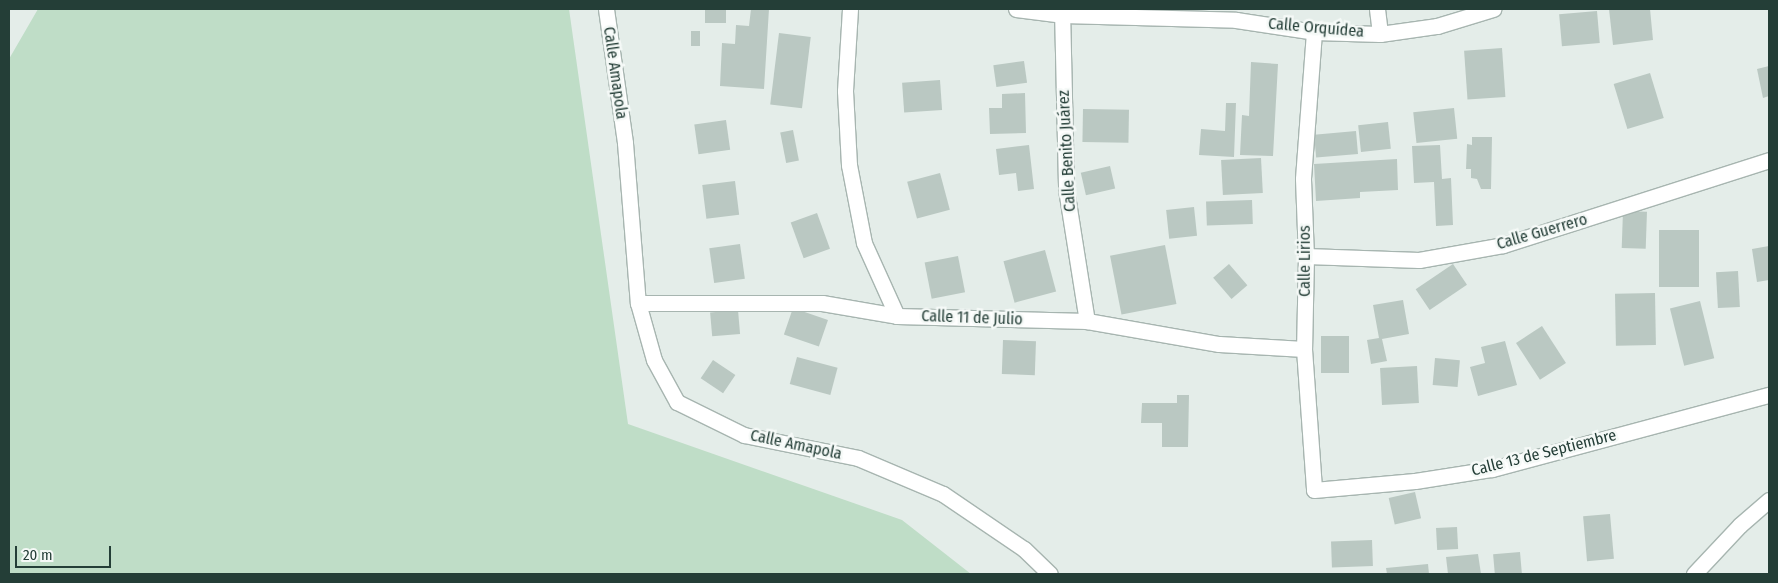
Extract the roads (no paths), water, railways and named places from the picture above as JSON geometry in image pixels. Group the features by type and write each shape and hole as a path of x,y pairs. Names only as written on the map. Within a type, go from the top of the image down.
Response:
{"street":[{"name":"Calle Amapola","path":"606,9 625,143 638,303 654,360 677,402 744,434 858,458 943,494 1024,549 1050,574"},
{"path":"850,9 845,91 848,165 864,243 897,316"},
{"name":"Calle Orquídea","path":"1016,9 1236,20 1314,32 1380,34 1437,26 1493,9"},
{"path":"1377,9 1380,34"},
{"name":"Calle Benito Juárez","path":"1062,12 1066,189 1087,321"},
{"name":"Calle Lirios","path":"1314,32 1303,180 1306,256 1304,350 1314,490"},
{"name":"Calle Guerrero","path":"1306,256 1419,260 1503,245 1769,160"},
{"name":"Calle 11 de Julio","path":"638,303 822,302 897,316 1087,321 1219,344 1304,350"},
{"name":"Calle 13 de Septiembre","path":"1314,490 1415,481 1492,469 1769,395"},
{"path":"1694,574 1740,525 1769,500"}]}
